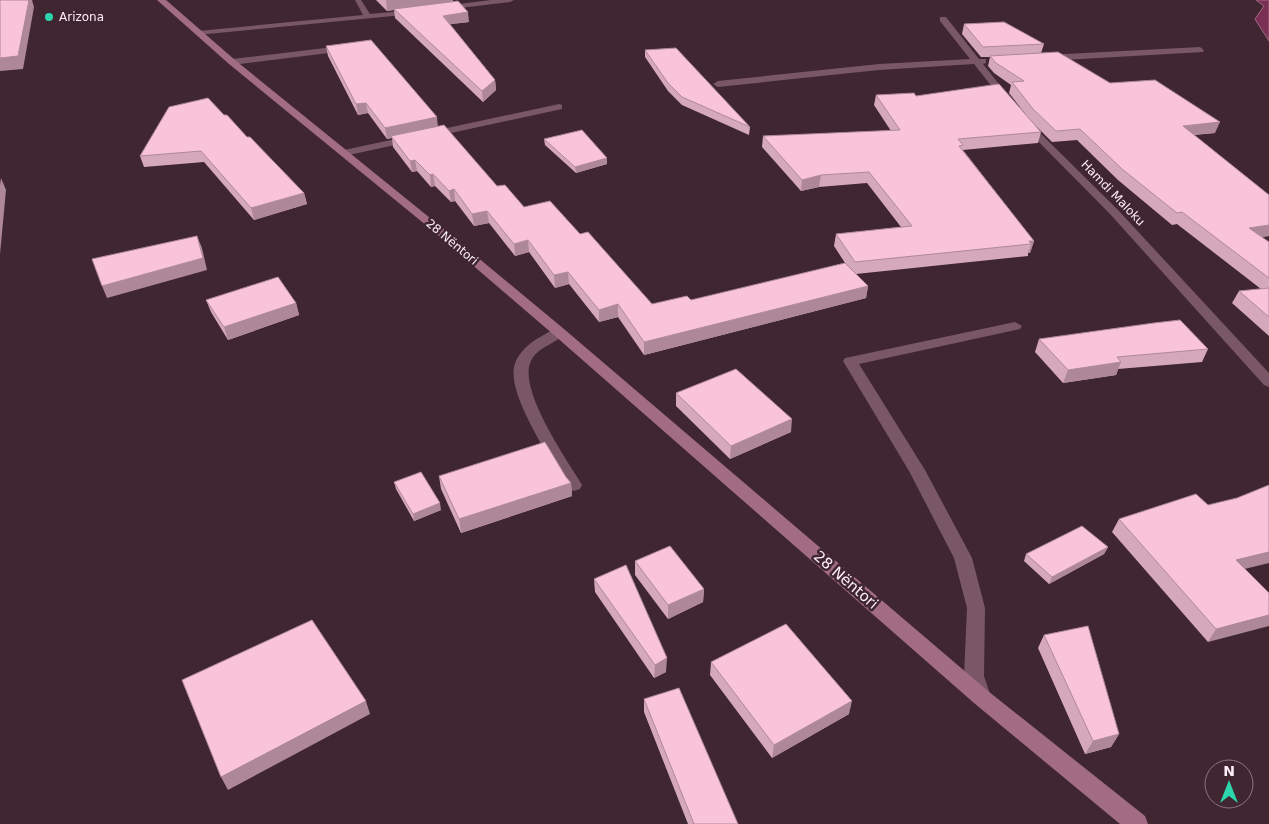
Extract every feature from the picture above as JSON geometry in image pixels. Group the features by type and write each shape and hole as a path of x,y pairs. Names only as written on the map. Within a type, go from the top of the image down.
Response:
{"main road":[{"name":"28 Nëntori","path":"161,0 232,62 559,332 981,697 1137,824"}],"street":[{"path":"432,10 510,0"},
{"path":"358,2 368,17"},
{"path":"198,33 422,11"},
{"name":"Hamdi Maloku","path":"943,19 1016,112 1114,212 1269,382"},
{"path":"232,62 269,60 342,49"},
{"path":"1035,59 1200,50"},
{"path":"718,84 879,67 996,61"},
{"path":"344,153 559,107"},
{"path":"981,697 974,676 976,608 963,558 917,470 850,361 1015,326"},
{"path":"559,332 537,345 528,354 522,366 520,380 543,432 574,485"}],"shaded area":[{"path":"1256,0 1269,0 1269,41 1255,19 1264,6"}],"building":[{"path":"0,0 29,0 18,56 0,58"},
{"path":"458,1 468,12 443,16 495,80 482,91 394,9"},
{"path":"1004,22 1044,44 983,47 964,24"},
{"path":"371,40 437,117 385,128 366,103 356,104 326,46"},
{"path":"676,48 750,127 682,97 668,83 645,50"},
{"path":"1058,52 1110,83 1155,80 1220,122 1183,126 1269,195 1269,225 1249,228 1269,242 1269,278 1182,212 1177,213 1122,169 1080,129 1056,131 1033,109 1012,82 1024,81 996,63 990,56"},
{"path":"999,84 1041,132 958,139 963,145 959,146 1034,241 1029,241 1031,244 855,262 836,234 912,226 869,172 821,175 802,180 763,136 900,130 876,95 914,93 916,96"},
{"path":"208,98 247,137 250,137 304,193 251,208 201,151 140,156 169,107"},
{"path":"444,125 497,186 505,185 524,207 550,201 580,234 588,232 652,304 687,296 691,300 845,263 868,286 644,342 618,304 599,310 568,272 554,275 528,240 514,244 487,211 472,214 454,189 449,191 433,174 430,175 415,160 410,161 391,136"},
{"path":"582,130 607,158 575,167 544,139"},
{"path":"197,236 203,258 102,286 92,259"},
{"path":"278,277 296,303 224,327 206,300"},
{"path":"1269,288 1269,317 1239,291"},
{"path":"1180,320 1208,349 1117,357 1121,362 1068,370 1039,339 1154,323"},
{"path":"736,369 792,419 731,446 676,393"},
{"path":"545,442 571,483 459,519 439,476"},
{"path":"421,472 440,503 413,514 394,482"},
{"path":"1269,485 1269,552 1236,560 1269,593 1269,615 1216,629 1119,519 1196,494 1208,505 1237,498"},
{"path":"1082,526 1108,547 1052,577 1026,554"},
{"path":"670,546 704,589 668,605 635,561"},
{"path":"626,565 667,658 655,665 594,579"},
{"path":"312,620 366,701 221,777 182,680"},
{"path":"786,624 852,701 774,745 711,662"},
{"path":"1088,626 1119,734 1093,741 1044,635"},
{"path":"679,688 738,824 694,824 644,699"}],"place":[{"name":"Arizona","path":"49,17"}]}
